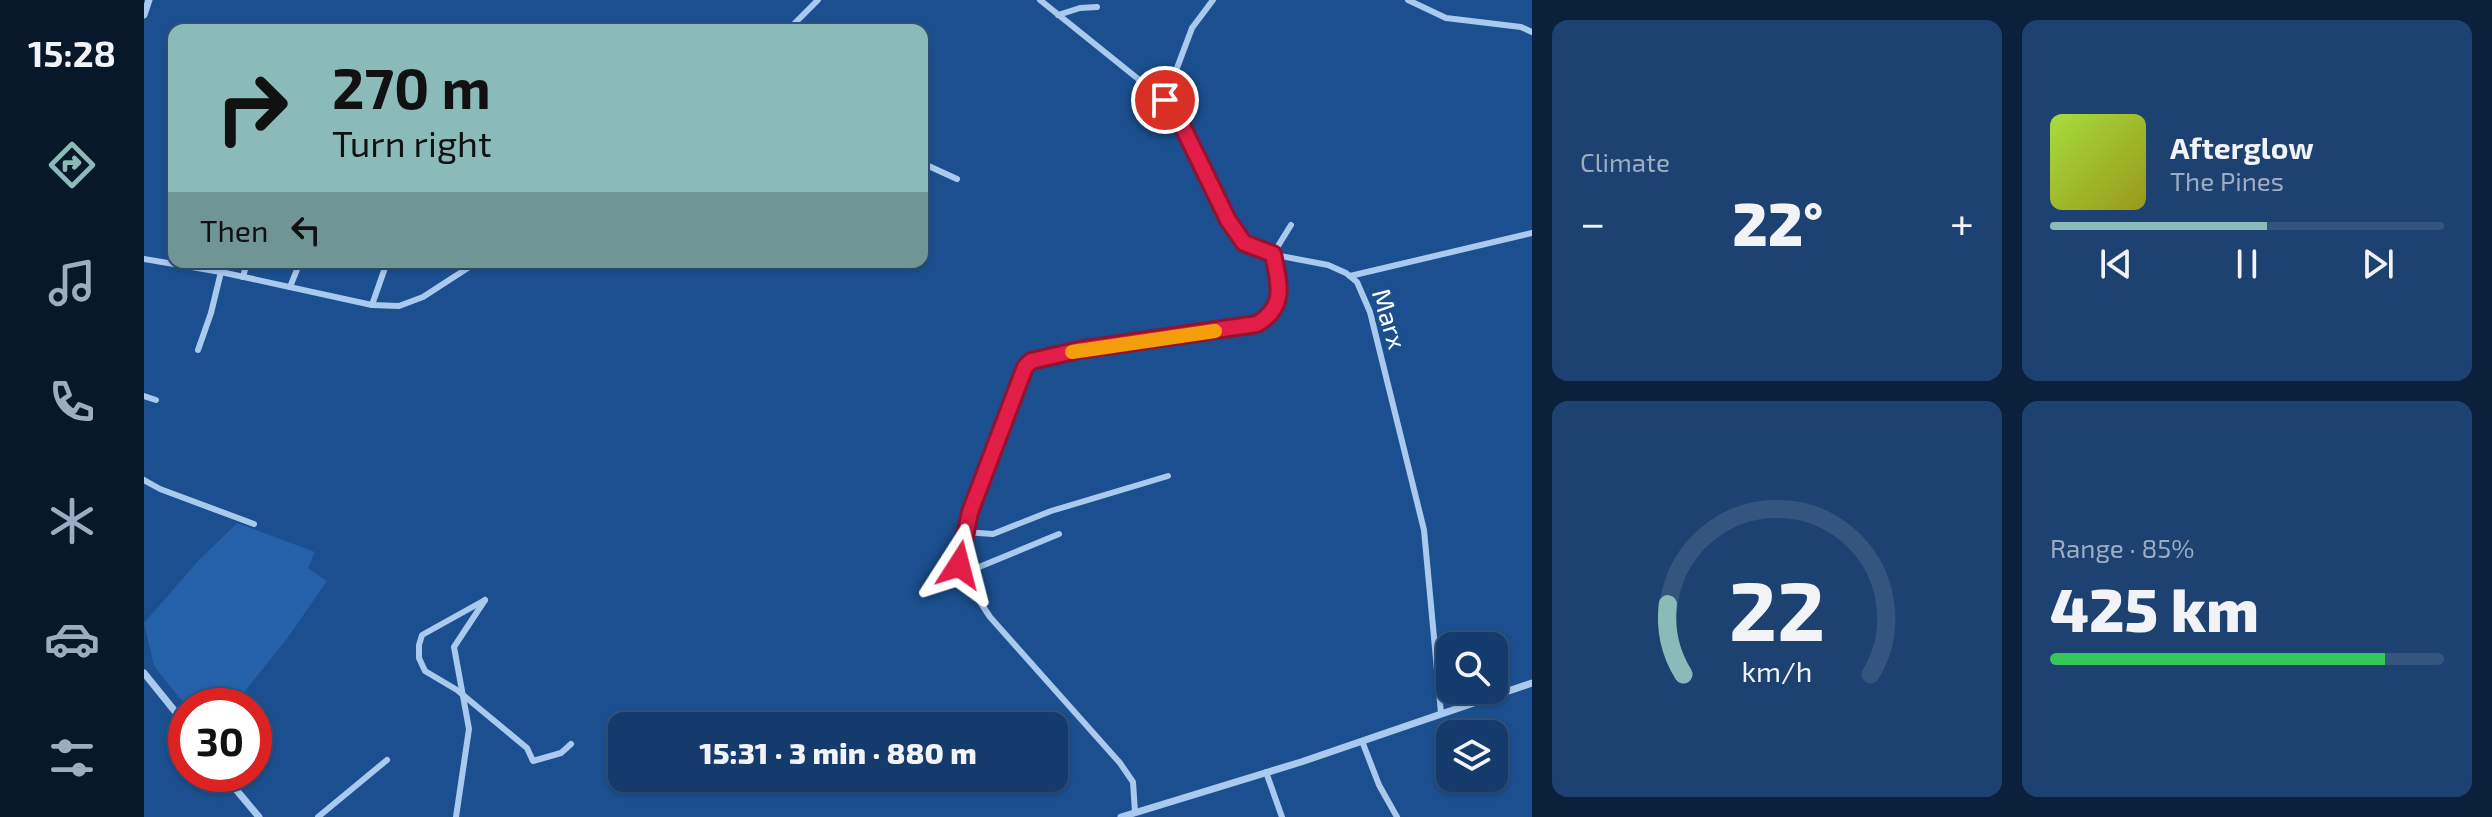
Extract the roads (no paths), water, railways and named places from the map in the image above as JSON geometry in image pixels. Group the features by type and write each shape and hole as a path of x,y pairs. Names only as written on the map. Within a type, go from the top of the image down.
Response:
{"street":[{"path":"144,15 149,0"},
{"path":"794,24 818,0"},
{"name":"Marx","path":"1040,0 1173,107 1228,220 1244,243 1273,254 1328,265 1357,282 1370,312 1424,530 1441,713"},
{"path":"1165,100 1192,28 1213,0"},
{"path":"1408,0 1446,18 1521,27 1532,32"},
{"path":"1058,15 1080,8 1097,7"},
{"path":"928,166 957,179"},
{"path":"1135,812 1133,782 1120,763 990,617 962,574 959,557 964,532 1025,367 1031,361 1079,350 1257,324 1270,317 1278,306 1273,254 1291,225"},
{"path":"1350,276 1532,233"},
{"path":"144,259 168,261"},
{"path":"202,268 372,305 399,306 423,297 468,268"},
{"path":"243,277 245,268"},
{"path":"290,287 298,268"},
{"path":"372,305 385,268"},
{"path":"198,350 221,272"},
{"path":"144,396 156,400"},
{"path":"964,532 993,534 1051,511 1168,476"},
{"path":"144,480 160,489 254,524"},
{"path":"962,574 1059,534"},
{"path":"456,817 469,729 463,695 454,647 485,600 422,635 419,658 425,671 463,695 527,748 533,761 561,753 571,744"},
{"path":"144,673 168,703"},
{"path":"1121,817 1362,741 1532,683"},
{"path":"1362,741 1379,785 1397,817"},
{"path":"318,817 387,760"},
{"path":"1266,772 1282,817"},
{"path":"238,792 259,817"}]}
